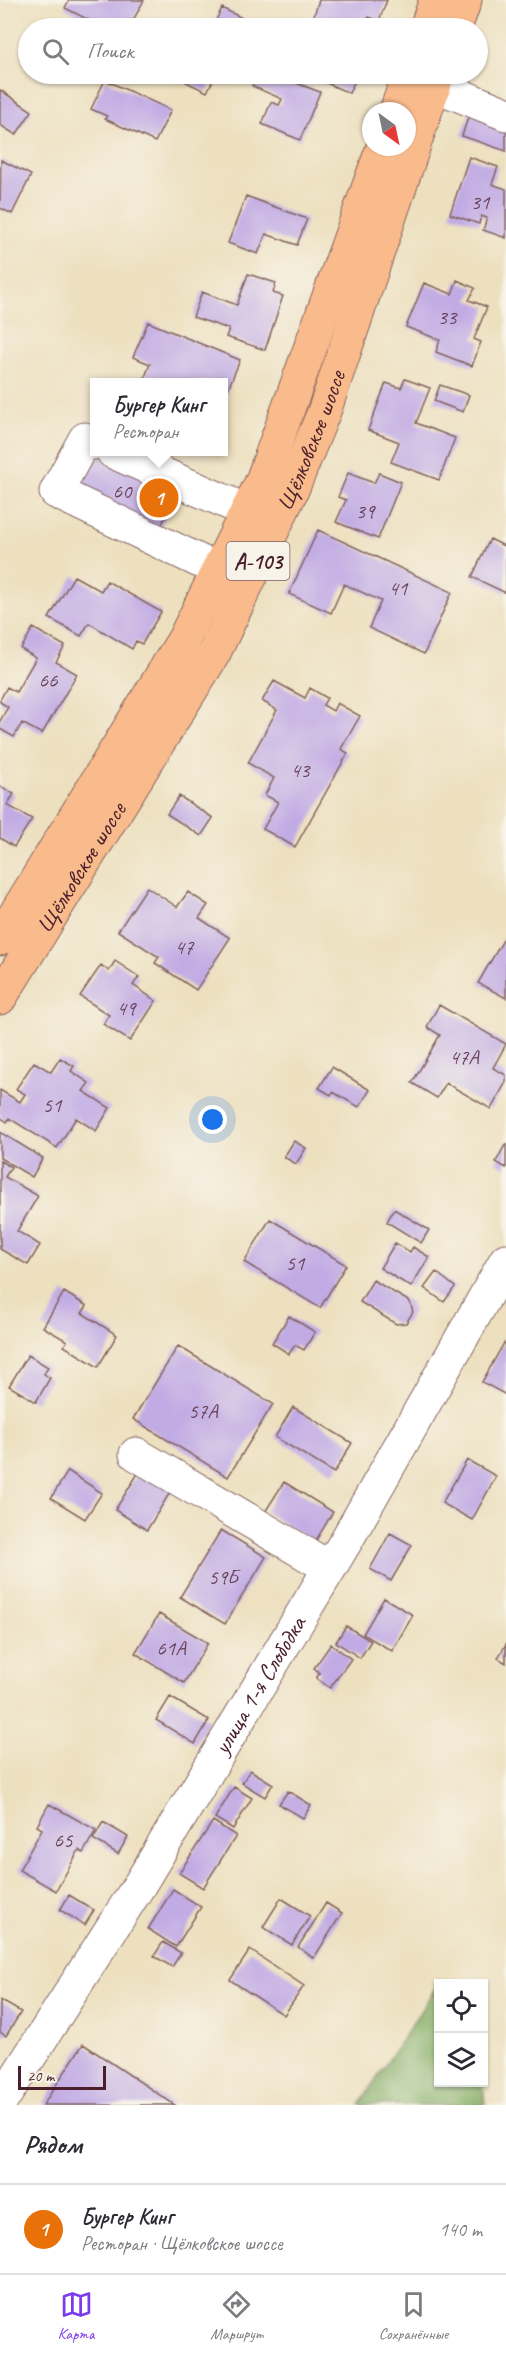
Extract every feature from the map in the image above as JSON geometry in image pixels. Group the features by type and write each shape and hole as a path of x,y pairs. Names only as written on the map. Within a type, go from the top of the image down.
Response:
{"main road":[{"path":"430,18 436,0"},
{"path":"459,18 465,0"},
{"path":"404,102 421,84"},
{"name":"Щёлковское шоссе","path":"0,998 214,653 292,490 325,409 425,84"},
{"name":"Щёлковское шоссе","path":"0,939 184,639 262,481 380,156"}],"street":[{"path":"442,84 506,114"},
{"path":"90,441 85,439 56,492 218,570"},
{"path":"122,456 247,511"},
{"name":"улица 1-я Слободка","path":"0,2103 140,1884 330,1568 506,1260"},
{"path":"136,1454 330,1568"}],"green space":[{"path":"434,1990 434,2087 483,2087 485,2105 359,2105"}],"building":[{"path":"69,0 144,0 134,18 85,18 65,8"},
{"path":"319,0 387,0 380,18 313,18"},
{"path":"222,8 242,18 217,18"},
{"path":"103,84 114,84 171,110 155,142 105,119 107,116 91,109"},
{"path":"190,84 211,84 207,92"},
{"path":"253,84 299,84 320,92 300,140 262,124 271,102 279,105 282,99 252,86"},
{"path":"329,84 353,84 349,93"},
{"path":"0,90 32,111 16,135 0,125"},
{"path":"470,111 506,123 506,151 462,136"},
{"path":"469,157 498,167 492,184 506,189 506,238 483,230 487,218 481,216 479,224 450,214"},
{"path":"1,160 31,175 12,214 0,208"},
{"path":"246,196 307,219 297,245 266,234 258,254 228,243"},
{"path":"248,274 276,283 273,293 283,296 265,350 226,337 229,329 193,317 202,292 237,305"},
{"path":"457,280 475,288 469,300 487,307 474,339 481,342 472,366 436,352 440,340 406,327 424,283 452,294"},
{"path":"148,322 240,360 228,389 228,378 145,378 150,364 133,357"},
{"path":"405,379 430,388 416,423 455,438 439,480 391,462 399,442 368,430 386,383 401,388"},
{"path":"440,385 469,395 463,412 434,401"},
{"path":"91,456 102,456 178,492 157,534 67,489"},
{"path":"348,473 374,483 379,473 401,482 378,539 336,522 346,500 338,497"},
{"path":"318,530 452,592 424,654 369,628 381,601 344,584 331,613 289,594"},
{"path":"490,539 506,547 506,593 472,577"},
{"path":"74,576 101,591 107,581 161,612 142,644 136,641 132,649 89,623 81,636 49,618"},
{"path":"33,628 65,646 56,662 77,674 42,734 22,723 14,737 0,729 0,721 8,707 0,700 7,687 16,692 36,658 21,649"},
{"path":"274,681 305,698 310,688 327,698 323,705 333,711 337,703 360,716 341,749 348,753 295,847 263,829 278,802 265,795 274,778 248,763 277,710 262,701"},
{"path":"0,786 14,794 7,805 32,819 14,847 0,838"},
{"path":"179,796 213,818 201,836 167,814"},
{"path":"147,887 177,907 188,892 208,905 199,918 230,938 196,990 155,963 159,957 118,931"},
{"path":"506,935 506,998 478,983"},
{"path":"115,961 139,977 133,985 156,1001 130,1041 103,1024 109,1015 80,996 101,965 109,971"},
{"path":"439,1005 506,1044 493,1068 506,1075 506,1082 491,1109 446,1083 437,1098 412,1083 440,1035 427,1027"},
{"path":"60,1058 74,1066 71,1071 89,1083 83,1091 110,1108 96,1131 76,1118 57,1148 9,1118 7,1122 0,1117 0,1090 20,1102 25,1094 16,1089 34,1062 51,1072"},
{"path":"332,1067 370,1090 359,1107 333,1092 331,1095 319,1088"},
{"path":"0,1132 43,1158 32,1177 0,1158"},
{"path":"294,1141 306,1148 296,1164 284,1157"},
{"path":"506,1143 506,1168 496,1162"},
{"path":"0,1161 11,1167 5,1177 38,1196 17,1231 40,1245 28,1265 0,1249"},
{"path":"394,1209 429,1230 421,1243 387,1222"},
{"path":"270,1219 346,1265 320,1308 244,1262"},
{"path":"395,1243 410,1252 413,1247 429,1257 411,1287 380,1268"},
{"path":"436,1272 455,1287 444,1302 424,1288"},
{"path":"373,1280 410,1302 413,1312 406,1323 396,1324 360,1302"},
{"path":"64,1292 87,1306 82,1313 117,1335 98,1367 64,1346 67,1341 43,1327"},
{"path":"289,1316 315,1332 304,1350 295,1345 289,1354 272,1343"},
{"path":"504,1343 506,1344 506,1395 482,1382"},
{"path":"178,1346 273,1404 228,1477 133,1419"},
{"path":"28,1355 48,1367 44,1374 50,1378 36,1402 9,1386"},
{"path":"293,1407 352,1443 334,1473 275,1437"},
{"path":"467,1460 496,1476 472,1520 442,1503"},
{"path":"142,1467 174,1486 147,1530 115,1510"},
{"path":"68,1471 102,1493 85,1519 51,1498"},
{"path":"284,1482 333,1512 315,1542 265,1512"},
{"path":"221,1530 266,1557 225,1624 180,1597"},
{"path":"390,1533 412,1545 391,1581 370,1569"},
{"path":"384,1598 413,1615 392,1651 363,1634"},
{"path":"159,1614 208,1643 184,1683 135,1653"},
{"path":"346,1626 371,1641 360,1658 336,1642"},
{"path":"331,1644 351,1659 330,1688 316,1678 320,1673 314,1668"},
{"path":"506,1644 506,1663 498,1658"},
{"path":"170,1697 209,1720 195,1744 156,1720"},
{"path":"250,1770 273,1784 265,1797 242,1783"},
{"path":"234,1787 252,1798 233,1829 215,1818"},
{"path":"288,1791 311,1805 303,1818 279,1804"},
{"path":"49,1804 96,1830 83,1853 79,1850 56,1891 19,1870 42,1829 37,1826"},
{"path":"213,1821 236,1836 203,1888 179,1873"},
{"path":"103,1822 128,1837 118,1854 93,1839"},
{"path":"173,1889 201,1907 176,1947 148,1929"},
{"path":"69,1895 94,1910 85,1925 60,1910"},
{"path":"281,1898 310,1916 292,1945 263,1927"},
{"path":"326,1903 342,1913 314,1958 298,1947"},
{"path":"163,1942 181,1953 172,1967 154,1956"},
{"path":"250,1950 304,1986 284,2015 230,1980"},
{"path":"0,2000 21,2012 6,2036 0,2032"},
{"path":"83,2044 175,2105 43,2105"}],"place":[{"name":"Бургер Кинг","path":"159,498"}]}
